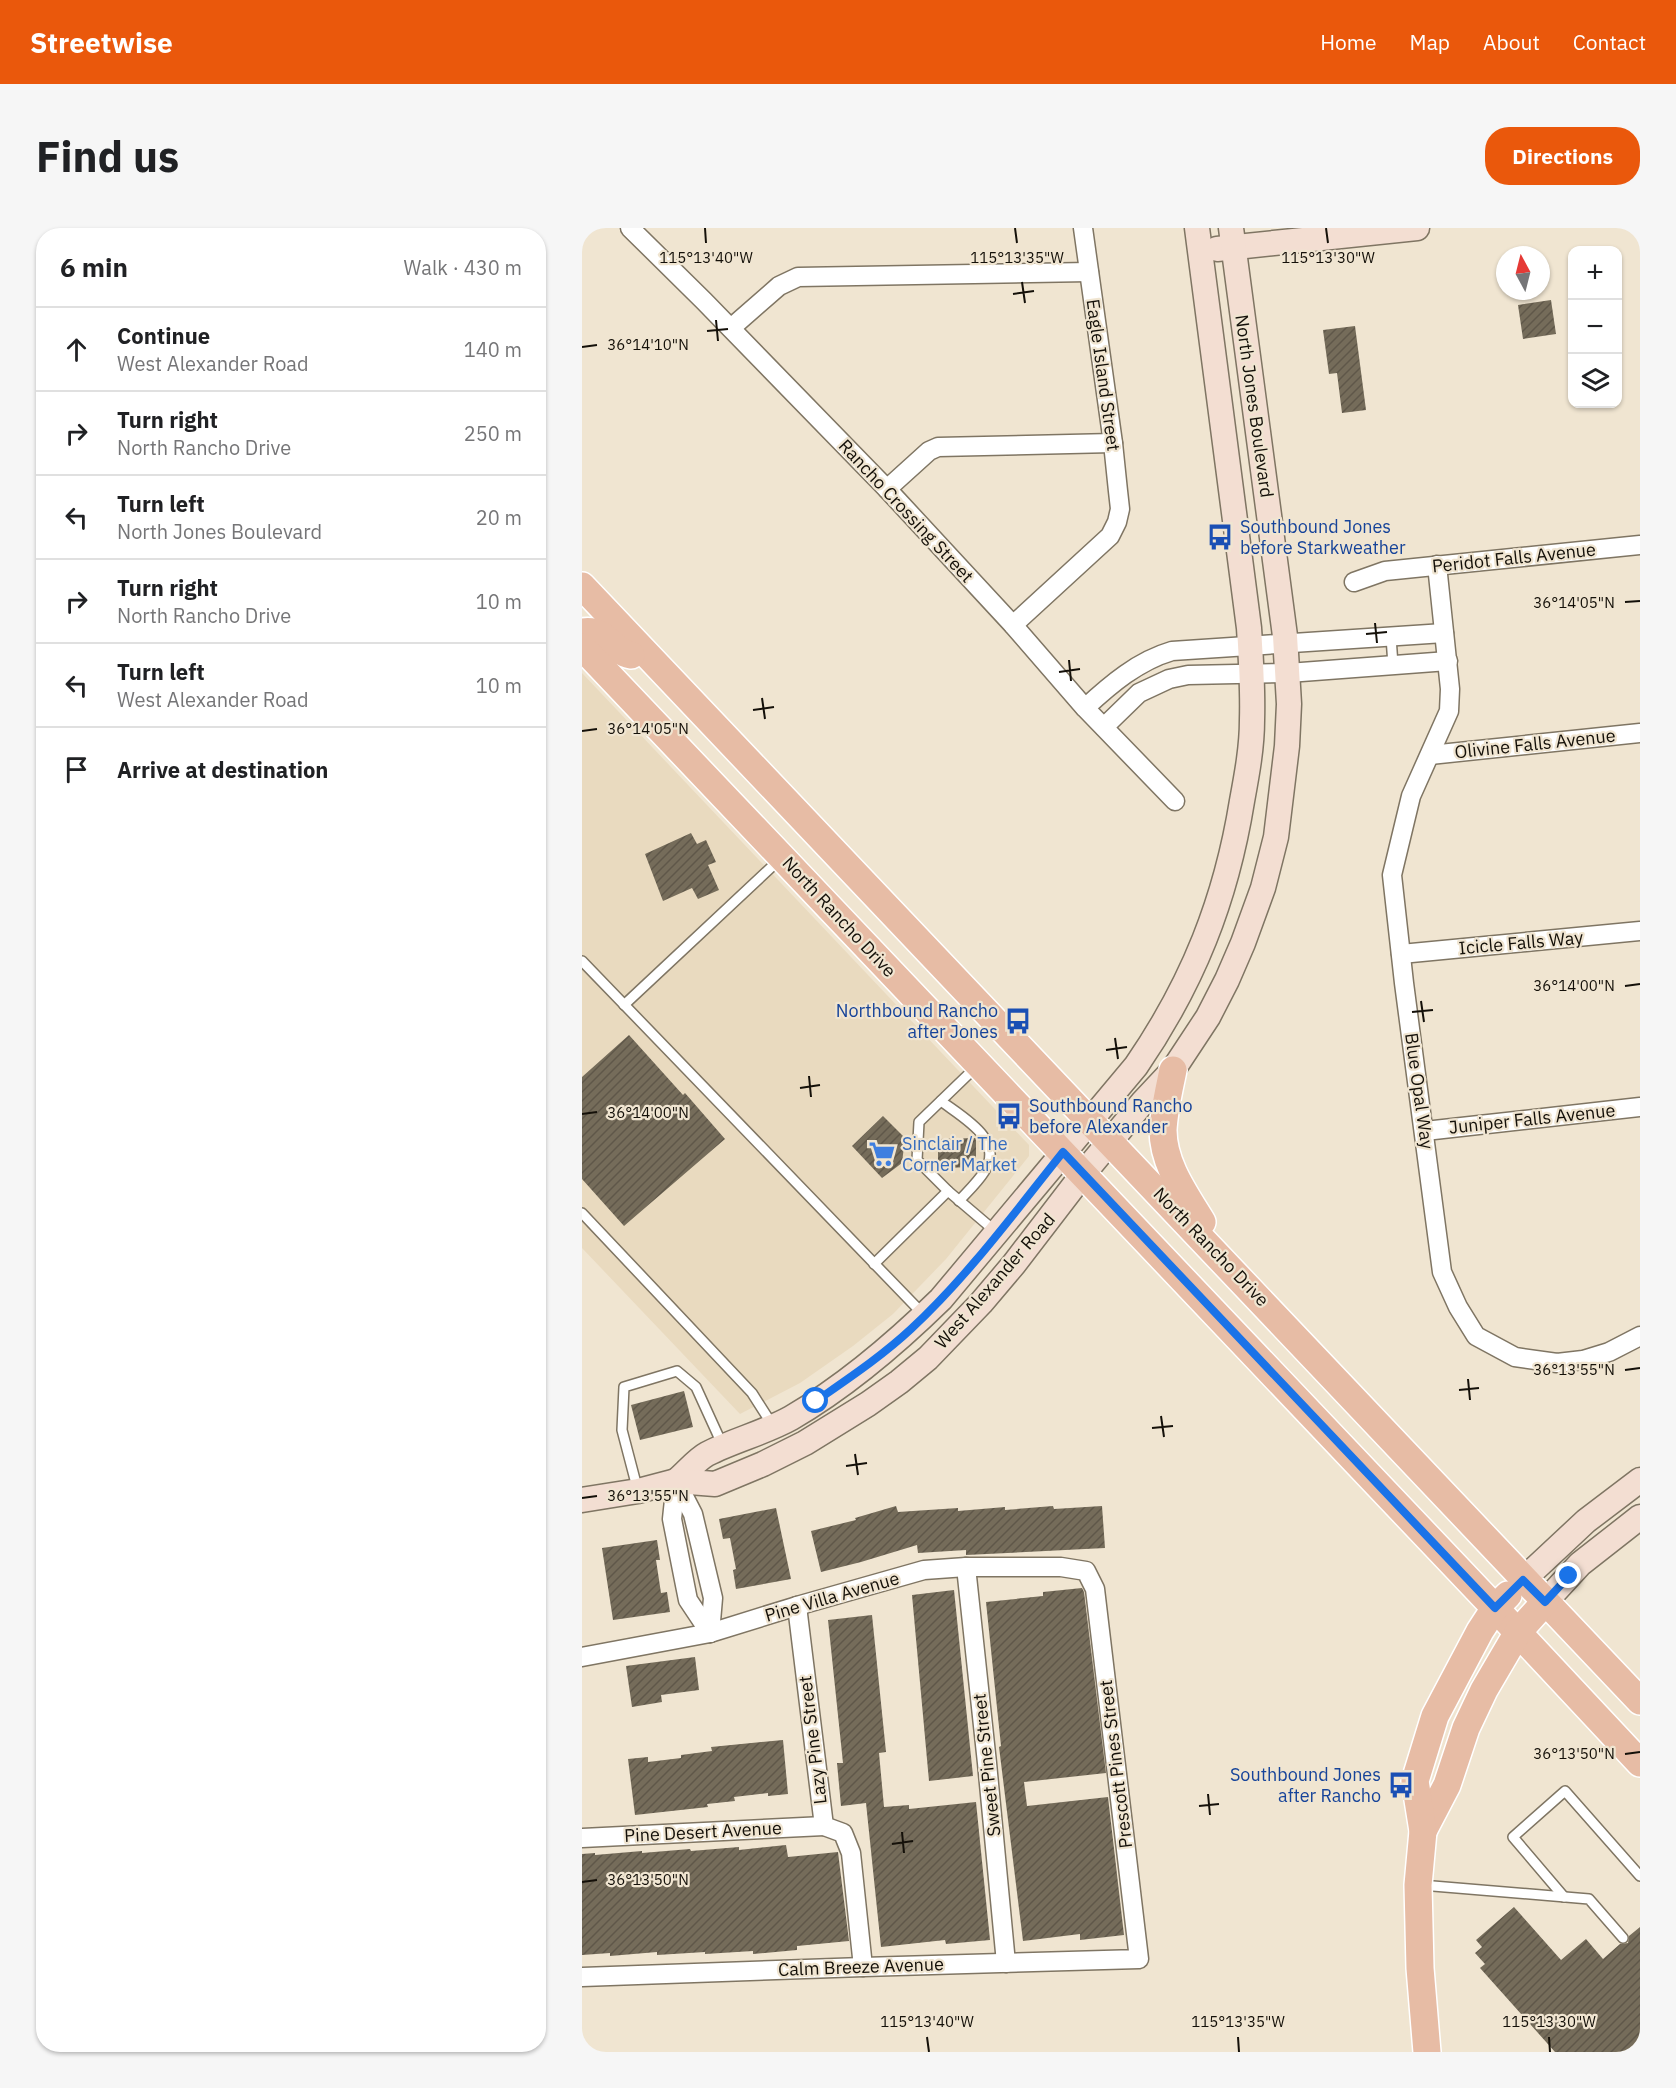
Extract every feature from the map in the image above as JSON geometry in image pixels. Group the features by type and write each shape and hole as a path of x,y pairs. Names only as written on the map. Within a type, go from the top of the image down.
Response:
{"main road":[{"path":"1198,239 1417,228"},
{"name":"North Jones Boulevard","path":"1083,1174 1173,1070 1208,1017 1243,943 1263,888 1276,837 1287,746 1286,644 1232,238"},
{"name":"North Jones Boulevard","path":"1063,1152 1136,1066 1162,1029 1185,986 1221,895 1232,856 1250,758 1252,674 1250,645 1198,239"},
{"name":"North Rancho Drive","path":"586,596 650,658 1640,1701"},
{"path":"582,633 598,633 605,636 623,653 650,658"},
{"name":"North Rancho Drive","path":"582,647 1640,1763"},
{"path":"1173,1070 1163,1128 1168,1156 1176,1179 1229,1267"},
{"name":"West Alexander Road","path":"676,1481 706,1455 791,1418 883,1352 924,1315 998,1234 1063,1152"},
{"name":"West Alexander Road","path":"582,1500 638,1491 676,1481 716,1484 763,1464 857,1412 900,1382 953,1334 1014,1264 1083,1174"},
{"path":"857,1412 866,1385 923,1334 924,1315"},
{"path":"1427,2052 1420,1968 1418,1885 1423,1831 1415,1781 1435,1716 1464,1659 1495,1608 1586,1521 1640,1480"},
{"path":"1423,1831 1447,1785 1466,1728 1484,1690 1518,1632 1580,1564 1640,1517"}],"street":[{"name":"Eagle Island Street","path":"1013,626 1110,536 1120,509 1083,228"},
{"name":"Rancho Crossing Street","path":"637,230 888,489 1085,708 1175,801"},
{"path":"731,328 779,286 798,278 1089,272"},
{"path":"888,489 929,451 938,447 1113,443"},
{"name":"Peridot Falls Avenue","path":"1354,582 1385,571 1640,545"},
{"name":"Blue Opal Way","path":"1437,565 1448,661 1449,711 1411,796 1392,875 1442,1272 1458,1307 1476,1336 1515,1358 1557,1363 1583,1360 1609,1352 1640,1336"},
{"path":"1104,726 1143,662 1172,651 1444,633"},
{"path":"1085,708 1127,688 1156,684 1188,675 1288,673 1448,661"},
{"name":"Olivine Falls Avenue","path":"1430,755 1640,733"},
{"name":"Icicle Falls Way","path":"1401,954 1640,931"},
{"name":"Juniper Falls Avenue","path":"1425,1131 1640,1107"},
{"path":"676,1481 692,1512 713,1598 710,1633"},
{"path":"676,1481 672,1519 688,1600 710,1633"},
{"name":"Pine Villa Avenue","path":"582,1657 710,1633 924,1570 966,1567 1061,1567 1086,1571"},
{"name":"Sweet Pine Street","path":"966,1567 1006,1964"},
{"name":"Prescott Pines Street","path":"1086,1571 1095,1589 1139,1959"},
{"name":"Lazy Pine Street","path":"797,1606 824,1826 843,1833 851,1853 863,1966"},
{"name":"Pine Desert Avenue","path":"582,1838 824,1826"},
{"name":"Calm Breeze Avenue","path":"582,1977 863,1966 1139,1959"}],"lane":[{"path":"1391,636 1393,665"},
{"path":"624,1005 782,857"},
{"path":"582,962 924,1315"},
{"path":"978,1065 919,1122 917,1160 948,1191 998,1234"},
{"path":"941,1101 980,1130 988,1141 990,1156 986,1171 959,1201"},
{"path":"874,1264 948,1191"},
{"path":"582,1213 752,1393 773,1426"},
{"path":"638,1491 622,1430 624,1387 677,1371 696,1387 724,1448"},
{"path":"685,1585 708,1581"},
{"path":"1564,1897 1512,1837 1565,1791 1640,1876"},
{"path":"1418,1885 1589,1899 1623,1938"}],"shaded area":[{"path":"582,673 1029,1145 1029,1156 946,1259 893,1314 853,1346 800,1383 740,1414 582,1248"}],"building":[{"path":"1551,300 1556,334 1523,339 1518,305"},
{"path":"1355,326 1366,410 1342,413 1337,373 1329,374 1323,330"},
{"path":"691,833 697,844 706,840 716,862 708,865 719,890 698,899 692,888 663,901 645,854"},
{"path":"629,1035 683,1095 685,1093 725,1139 624,1226 582,1179 582,1077"},
{"name":"Sinclair / The Corner Market","path":"883,1116 905,1138 902,1163 882,1178 852,1146"},
{"path":"976,1138 976,1167 938,1168 938,1139"},
{"path":"684,1391 693,1427 640,1440 631,1405"},
{"path":"896,1506 898,1512 958,1508 958,1511 1005,1507 1005,1510 1053,1506 1054,1509 1102,1506 1105,1548 966,1555 966,1550 918,1553 917,1545 821,1572 811,1531 856,1520 855,1518"},
{"path":"776,1508 791,1579 736,1589 733,1570 736,1569 730,1538 723,1539 719,1519"},
{"path":"657,1540 660,1560 656,1560 661,1593 667,1592 670,1612 613,1620 602,1548"},
{"path":"1082,1588 1106,1773 1024,1782 1027,1806 1108,1797 1124,1935 1080,1940 1080,1934 1023,1941 999,1747 1001,1746 986,1602 1043,1596 1043,1592"},
{"path":"954,1590 973,1776 929,1781 912,1595"},
{"path":"872,1615 886,1752 879,1753 884,1807 909,1805 909,1809 976,1802 990,1940 946,1944 945,1940 881,1947 866,1803 841,1806 837,1763 843,1763 828,1620"},
{"path":"695,1657 699,1690 661,1695 662,1702 632,1707 626,1666"},
{"path":"783,1740 788,1794 768,1796 768,1793 734,1797 735,1801 707,1804 708,1807 635,1815 628,1759 648,1757 648,1762 681,1758 681,1755 712,1751 711,1747"},
{"path":"786,1845 788,1857 838,1852 849,1941 797,1946 797,1950 753,1954 753,1951 705,1954 705,1952 657,1955 657,1952 610,1956 610,1953 582,1955 582,1854 690,1849 691,1851 739,1847 739,1850"},
{"path":"1514,1907 1561,1960 1586,1939 1603,1959 1620,1944 1628,1943 1629,1936 1640,1927 1640,2052 1555,2052 1480,1968 1485,1964 1475,1953 1482,1947 1476,1940"}],"place":[{"name":"Southbound Jones before Starkweather","path":"1220,537"},
{"name":"Northbound Rancho after Jones","path":"1018,1021"},
{"name":"Southbound Rancho before Alexander","path":"1009,1116"},
{"name":"Sinclair / The Corner Market","path":"882,1154"},
{"name":"Southbound Jones after Rancho","path":"1401,1785"}],"route":[{"path":"816,1401 883,1352 941,1299 1010,1219 1063,1152 1495,1608 1523,1580 1545,1602 1569,1576"}]}
